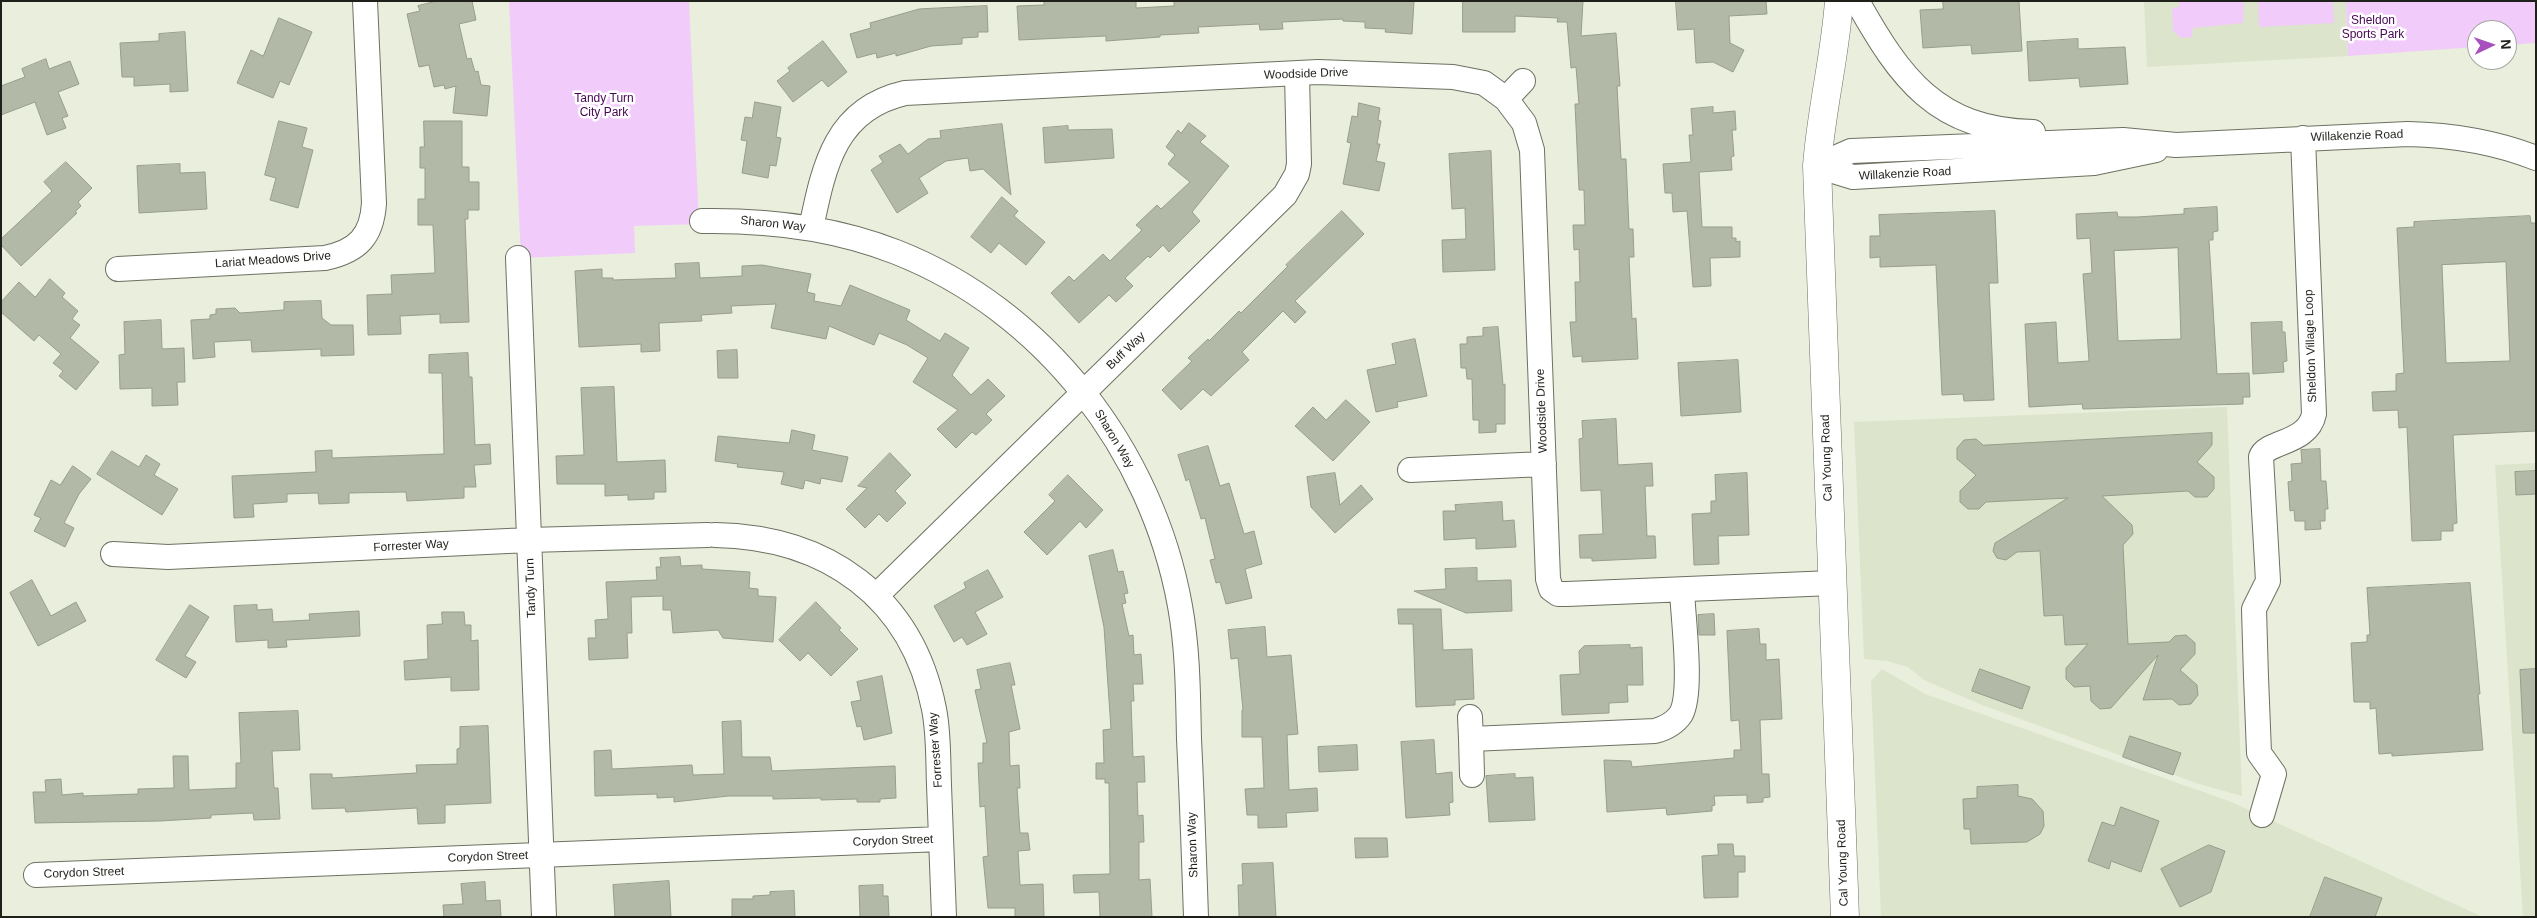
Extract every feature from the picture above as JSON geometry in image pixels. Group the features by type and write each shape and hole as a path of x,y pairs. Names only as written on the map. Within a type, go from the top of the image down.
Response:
{"main road":[{"name":"Cal Young Road","path":"1839,1 1833,54 1819,132 1816,166 1845,917"}],"street":[{"name":"Lariat Meadows Drive","path":"118,269 325,258 340,255 363,239 373,218 374,202 365,1"},
{"path":"1857,1 1878,39 1902,73 1930,100 1951,113 1975,123 2014,131 2095,133 2124,140"},
{"name":"Woodside Drive","path":"811,228 826,164 844,131 869,107 894,96 918,91 1333,72 1453,76 1484,83 1506,99 1524,123 1532,150 1548,579 1554,592 1562,594 1832,583"},
{"name":"Buff Way","path":"877,595 1285,195 1297,174 1300,151 1297,74"},
{"path":"1506,99 1523,81"},
{"name":"Willakenzie Road","path":"1816,166 1851,151 2124,140 2176,145 2408,134 2443,135 2482,142 2536,158"},
{"name":"Sheldon Village Loop","path":"2262,815 2274,774 2259,749 2254,614 2255,604 2268,581 2262,453 2298,436 2311,424 2314,414 2303,138"},
{"name":"Willakenzie Road","path":"1816,166 1853,176 2094,163 2176,145"},
{"name":"Sharon Way","path":"702,220 763,221 811,228 895,252 963,286 1030,334 1084,392 1101,415 1132,468 1155,519 1174,577 1184,636 1187,668 1196,917"},
{"name":"Tandy Turn","path":"518,258 544,917"},
{"name":"Woodside Drive","path":"1410,470 1544,464"},
{"name":"Forrester Way","path":"113,554 168,557 529,540 712,535 760,538 796,546 834,564 877,595 906,635 924,671 931,695 936,728 944,917"},
{"path":"1472,775 1470,728 1656,731 1669,726 1678,718 1686,700 1682,590"},
{"name":"Corydon Street","path":"36,875 941,839"}],"shaded area":[{"path":"2144,1 2346,1 2348,56 2147,67"},
{"path":"2227,407 2242,796 2199,784 1982,705 1924,680 1908,667 1887,661 1864,659 1854,422"},
{"path":"2536,463 2536,917 2523,917 2495,465"},
{"path":"1882,669 1925,694 2229,801 2483,917 1881,917 1871,681"}],"green space":[{"name":"Tandy Turn City Park","path":"509,1 689,1 699,224 634,226 635,253 521,258"},
{"path":"2179,1 2244,1 2243,23 2193,28 2192,37 2181,38 2173,31 2172,8 2179,7"},
{"path":"2258,1 2333,1 2334,23 2259,27"},
{"name":"Sheldon Sports Park","path":"2346,1 2536,1 2536,43 2517,44 2517,20 2467,20 2467,48 2348,56"}],"building":[{"path":"437,1 472,1 476,20 459,24 467,59 471,58 475,72 478,71 481,85 490,86 487,116 453,113 456,86 445,89 444,85 434,87 429,65 419,67 407,14 420,11 418,6"},
{"path":"1044,1 1136,1 1136,8 1174,6 1174,1 1414,1 1412,34 1385,32 1386,29 1365,28 1365,22 1343,21 1343,19 1282,22 1283,29 1260,30 1259,24 1198,27 1199,33 1106,41 1106,36 1019,40 1017,6 1044,5"},
{"path":"1463,1 1583,1 1581,36 1616,33 1620,86 1617,86 1621,159 1626,159 1629,229 1633,229 1634,257 1629,257 1632,319 1636,318 1638,359 1582,362 1582,356 1573,357 1570,322 1576,322 1575,282 1580,282 1579,249 1574,250 1573,225 1585,225 1584,190 1579,190 1575,104 1579,104 1576,67 1571,68 1567,22 1557,22 1558,18 1515,16 1515,32 1463,32"},
{"path":"1676,1 1766,1 1767,14 1729,16 1730,43 1744,50 1733,72 1713,62 1696,63 1694,29 1678,30"},
{"path":"1943,1 2019,1 2022,51 1972,54 1971,45 1923,48 1920,10 1943,9"},
{"path":"987,6 988,32 978,32 978,37 962,38 962,44 931,46 896,56 896,53 877,58 876,53 857,58 850,34 871,28 870,23 919,9"},
{"path":"279,18 312,32 289,85 280,81 273,98 237,83 251,50 263,56"},
{"path":"185,32 188,91 170,92 170,84 134,86 134,77 122,77 120,43 159,41 159,34"},
{"path":"2078,39 2078,49 2125,47 2128,84 2080,87 2079,78 2029,81 2027,42"},
{"path":"823,41 847,72 828,87 822,80 793,102 777,81 790,71 788,68"},
{"path":"46,59 49,69 70,61 79,84 58,92 68,116 62,118 66,128 47,135 35,102 1,115 1,86 25,77 22,69"},
{"path":"755,102 781,107 776,137 781,138 776,166 770,165 768,178 742,173 747,141 741,140 745,117 752,118"},
{"path":"1359,103 1380,108 1378,120 1381,121 1377,144 1380,144 1376,161 1385,163 1379,191 1343,184 1351,143 1347,142 1352,116 1357,117"},
{"path":"1713,107 1713,113 1735,111 1736,130 1732,130 1734,156 1731,157 1732,170 1699,172 1702,227 1732,227 1732,238 1736,238 1736,242 1740,241 1740,257 1710,258 1711,286 1693,287 1687,211 1673,212 1672,193 1665,193 1663,164 1691,162 1689,135 1693,135 1691,109"},
{"path":"279,121 307,128 302,147 313,150 298,208 270,200 276,178 265,175"},
{"path":"424,121 462,121 462,167 469,167 469,182 479,182 479,210 468,210 468,219 465,219 469,322 440,323 440,314 400,316 401,334 368,335 367,295 392,294 391,275 435,273 433,225 418,225 418,199 425,199 425,168 420,168 420,147 424,147"},
{"path":"1189,123 1206,136 1200,142 1229,166 1192,212 1200,221 1169,252 1163,245 1150,258 1148,256 1125,278 1133,286 1116,302 1109,295 1079,323 1051,293 1069,276 1074,281 1103,254 1110,261 1142,230 1136,225 1157,205 1161,209 1190,182 1168,164 1175,155 1166,147 1178,130 1181,133"},
{"path":"1002,124 1011,195 983,169 970,171 968,158 946,161 919,178 928,193 897,213 871,170 883,162 879,156 900,144 908,154 928,139 941,138 940,131"},
{"path":"1068,126 1068,130 1112,129 1114,158 1045,163 1043,128"},
{"path":"1491,151 1495,270 1443,272 1442,240 1466,239 1465,208 1452,209 1449,154"},
{"path":"66,162 92,188 78,202 81,206 75,212 77,213 21,266 1,245 1,239 52,191 44,182"},
{"path":"180,164 180,173 205,172 207,209 139,213 137,166"},
{"path":"1002,197 1018,211 1014,216 1045,242 1026,265 999,243 991,253 971,237"},
{"path":"2217,207 2218,231 2213,232 2213,240 2209,240 2217,374 2249,373 2250,397 2243,397 2243,404 2083,409 2082,404 2029,407 2025,324 2056,322 2058,363 2089,361 2083,274 2092,273 2090,238 2077,239 2076,214 2117,212 2118,217 2137,217 2184,214 2184,209","holes":["2178,248 2181,339 2118,341 2114,251"]},
{"path":"1342,211 1364,234 1295,301 1306,312 1295,323 1283,311 1242,352 1249,360 1211,396 1203,389 1181,410 1162,390 1192,361 1188,358 1208,339 1209,341 1239,311 1241,313 1288,266 1286,265"},
{"path":"1995,211 1998,283 1989,283 1994,400 1964,401 1963,394 1942,395 1936,265 1880,267 1880,257 1870,258 1870,236 1880,236 1879,215"},
{"path":"2530,216 2531,223 2536,223 2536,431 2453,435 2457,523 2453,524 2453,531 2441,531 2441,540 2412,541 2407,427 2399,428 2398,410 2373,411 2372,392 2396,391 2396,374 2404,373 2397,228 2414,227 2414,222","holes":["2506,262 2510,361 2446,363 2442,265"]},
{"path":"699,263 700,278 742,276 742,266 762,265 811,274 807,292 815,294 814,301 841,306 850,285 910,310 906,320 940,341 945,333 969,348 952,375 971,395 988,379 1005,396 986,414 992,420 976,435 972,432 956,448 937,429 958,410 913,382 928,358 907,345 879,333 874,345 829,326 826,339 771,328 776,304 731,306 732,313 701,315 702,321 659,323 660,351 641,352 641,344 579,347 575,271 602,269 602,278 613,278 613,280 676,278 675,264"},
{"path":"50,279 65,293 62,297 78,311 72,319 80,325 70,338 99,362 76,390 59,376 63,371 53,363 61,354 39,335 34,341 1,312 1,302 19,282 35,297"},
{"path":"321,301 322,318 331,325 353,325 354,355 321,356 321,349 252,352 251,340 214,342 215,357 193,359 191,320 210,319 210,315 216,314 216,309 235,308 240,313 284,310 284,302"},
{"path":"161,320 162,349 184,348 185,382 177,382 178,405 152,406 152,388 120,389 119,355 125,354 124,322"},
{"path":"2282,322 2282,332 2285,332 2287,361 2283,362 2284,372 2253,374 2251,323"},
{"path":"1498,327 1503,385 1505,384 1505,424 1496,424 1496,432 1479,433 1479,420 1473,420 1472,379 1467,379 1466,368 1461,368 1460,344 1467,344 1467,337 1483,336 1483,328"},
{"path":"1415,339 1427,396 1397,402 1398,407 1376,412 1367,370 1396,364 1392,344"},
{"path":"737,350 738,378 718,378 717,351"},
{"path":"468,353 469,377 472,377 475,445 490,444 491,464 474,465 476,487 464,487 464,498 407,501 406,492 349,493 349,503 319,504 318,493 287,494 287,502 253,504 254,517 234,518 232,476 316,472 315,451 332,450 332,458 444,454 442,373 429,373 429,355"},
{"path":"1738,360 1741,412 1681,416 1678,363"},
{"path":"614,387 617,462 665,460 666,492 654,492 654,499 628,500 628,495 605,496 605,484 557,484 556,456 584,455 581,388"},
{"path":"1346,400 1370,422 1333,461 1295,426 1313,407 1326,420"},
{"path":"1616,419 1618,465 1652,463 1653,486 1645,486 1647,536 1655,536 1656,558 1592,561 1592,558 1580,558 1579,535 1603,534 1601,490 1581,491 1579,439 1583,438 1582,421"},
{"path":"792,430 815,435 812,450 848,457 842,482 821,478 820,484 805,480 803,489 781,484 784,472 737,467 738,464 715,461 718,436 789,443"},
{"path":"2212,433 2212,445 2197,462 2214,477 2214,489 2207,497 2195,497 2188,491 2102,496 2132,525 2133,534 2123,545 2128,644 2169,642 2175,636 2186,635 2195,643 2195,654 2180,670 2197,685 2198,695 2191,704 2179,705 2172,699 2143,700 2158,655 2111,708 2100,709 2091,701 2090,686 2074,687 2066,679 2066,668 2088,644 2065,645 2063,615 2044,616 2040,551 2017,552 2006,560 1997,558 1993,551 1995,543 2068,498 1986,502 1979,509 1968,509 1960,502 1960,491 1976,475 1957,459 1957,448 1964,440 1976,439 1983,445"},
{"path":"1208,446 1220,486 1229,483 1244,534 1254,531 1262,564 1245,569 1252,598 1226,604 1220,582 1216,583 1210,560 1215,559 1205,518 1201,519 1189,479 1186,481 1178,455"},
{"path":"2320,449 2321,481 2326,481 2328,509 2325,509 2325,521 2320,521 2321,529 2305,530 2305,521 2295,521 2294,510 2290,511 2288,482 2292,481 2291,464 2302,463 2301,450"},
{"path":"112,451 139,467 146,455 160,464 154,475 178,489 162,515 97,474"},
{"path":"890,453 911,475 895,491 906,503 887,522 879,514 865,528 846,509 867,488 858,486"},
{"path":"73,466 91,479 79,494 64,523 74,528 65,547 34,531 41,518 34,515 51,480 60,485"},
{"path":"2536,471 2536,494 2516,495 2515,472"},
{"path":"1335,473 1340,505 1361,485 1373,499 1335,533 1311,507 1307,477"},
{"path":"1747,473 1749,535 1718,536 1719,564 1694,565 1692,514 1711,513 1711,501 1716,501 1715,475"},
{"path":"1068,475 1103,510 1086,528 1080,521 1047,555 1024,532 1055,501 1049,495"},
{"path":"1502,502 1503,521 1514,520 1516,547 1476,549 1476,538 1444,540 1443,511 1456,511 1455,505"},
{"path":"1113,550 1118,572 1123,571 1128,593 1124,594 1126,603 1122,604 1129,636 1133,635 1134,655 1141,654 1143,684 1133,684 1134,701 1131,701 1133,757 1144,756 1145,782 1137,782 1138,816 1143,815 1144,842 1139,842 1139,880 1150,879 1152,917 1100,917 1099,892 1074,893 1073,875 1110,874 1109,783 1105,783 1105,779 1096,779 1096,763 1104,763 1103,730 1111,729 1104,627 1089,556"},
{"path":"680,557 681,566 702,565 702,569 750,572 749,588 758,589 758,596 776,597 773,642 723,638 718,630 673,633 671,610 663,610 663,596 631,597 632,633 627,633 628,658 589,660 588,638 596,638 595,620 608,619 606,582 657,580 656,567 661,567 660,558"},
{"path":"1477,568 1477,581 1511,580 1512,611 1466,613 1414,591 1446,589 1445,569"},
{"path":"988,570 1003,597 975,612 987,634 967,645 962,637 954,642 934,606 966,588 964,583"},
{"path":"32,580 51,616 76,602 86,621 38,646 10,593"},
{"path":"2470,583 2483,750 2392,756 2392,753 2379,754 2376,708 2370,709 2370,702 2354,702 2351,643 2367,642 2367,635 2370,635 2367,588"},
{"path":"816,602 841,628 839,630 858,649 831,676 808,653 800,661 779,640"},
{"path":"190,605 209,617 185,656 196,662 186,678 156,660"},
{"path":"257,605 257,610 272,609 273,622 310,620 309,614 359,611 360,636 286,640 287,647 268,648 268,640 236,642 234,606"},
{"path":"1398,609 1441,609 1443,650 1472,649 1474,699 1455,700 1455,705 1416,707 1413,624 1399,624"},
{"path":"442,612 464,612 465,625 471,625 471,641 478,640 479,690 451,691 451,677 405,680 404,661 428,659 427,625 442,624"},
{"path":"1714,614 1715,635 1699,635 1698,615"},
{"path":"1265,627 1267,657 1291,655 1298,734 1287,735 1289,790 1317,788 1318,811 1286,813 1287,827 1258,828 1258,815 1247,815 1245,789 1264,788 1262,737 1242,737 1243,710 1238,658 1231,659 1228,630"},
{"path":"1759,629 1760,644 1766,644 1766,660 1779,659 1782,719 1760,720 1762,774 1769,774 1770,797 1763,798 1763,802 1747,803 1747,795 1714,796 1715,805 1712,806 1712,811 1667,815 1666,808 1607,812 1604,760 1631,761 1632,767 1734,758 1734,750 1741,750 1739,720 1731,721 1727,631"},
{"path":"1630,645 1630,648 1642,647 1643,685 1627,685 1628,702 1609,703 1609,713 1562,715 1560,675 1580,674 1579,651 1584,646"},
{"path":"1010,663 1015,685 1011,685 1020,729 1009,732 1010,766 1019,765 1020,788 1017,788 1020,833 1028,833 1030,850 1018,851 1020,885 1043,884 1044,917 1015,917 1015,908 988,908 983,857 988,856 985,806 980,807 978,763 983,763 983,743 987,743 975,690 981,689 977,670"},
{"path":"1980,669 2030,687 2022,709 1972,691"},
{"path":"2536,669 2536,733 2523,733 2520,670"},
{"path":"882,676 892,733 864,740 861,726 857,727 851,702 861,700 857,682"},
{"path":"298,711 300,750 272,751 274,788 278,788 280,819 254,820 253,813 211,815 211,818 160,821 35,823 33,792 46,792 45,780 61,779 62,795 83,793 83,796 138,794 138,789 174,788 173,756 188,756 189,790 236,788 236,763 241,763 239,713"},
{"path":"741,721 742,757 770,757 772,771 895,766 896,798 880,799 880,802 857,802 857,799 773,799 773,796 728,796 674,802 674,797 657,798 657,794 595,796 594,751 611,750 612,769 692,765 693,775 724,774 722,722"},
{"path":"488,726 491,803 445,805 445,823 418,824 417,808 346,812 345,808 312,809 310,774 332,774 332,778 417,773 416,765 457,764 457,749 460,748 460,727"},
{"path":"2130,736 2181,753 2173,775 2123,757"},
{"path":"1434,740 1436,774 1452,772 1453,802 1449,803 1450,815 1406,818 1401,742"},
{"path":"1357,745 1358,770 1319,772 1318,747"},
{"path":"1515,774 1515,778 1533,777 1535,820 1489,822 1486,776"},
{"path":"2018,785 2018,796 2032,799 2043,811 2044,826 2040,834 2027,842 1971,844 1970,829 1964,829 1963,799 1977,798 1977,787"},
{"path":"2121,807 2159,821 2141,872 2111,861 2109,869 2088,861 2102,822 2114,826"},
{"path":"1355,838 1387,838 1388,857 1356,858"},
{"path":"1718,844 1733,844 1734,856 1745,856 1745,872 1738,872 1738,897 1704,898 1702,856 1718,855"},
{"path":"2209,845 2225,851 2211,892 2180,907 2161,869"},
{"path":"1273,863 1276,917 1239,917 1238,885 1243,885 1242,864"},
{"path":"2325,877 2382,898 2375,917 2310,917"},
{"path":"669,881 671,917 615,917 613,885"},
{"path":"485,882 486,901 500,900 501,917 444,917 443,905 463,904 461,884"},
{"path":"883,885 883,896 888,896 889,917 860,917 859,886"},
{"path":"794,891 795,917 732,917 732,899 753,899 753,896 770,895 770,892"}]}
